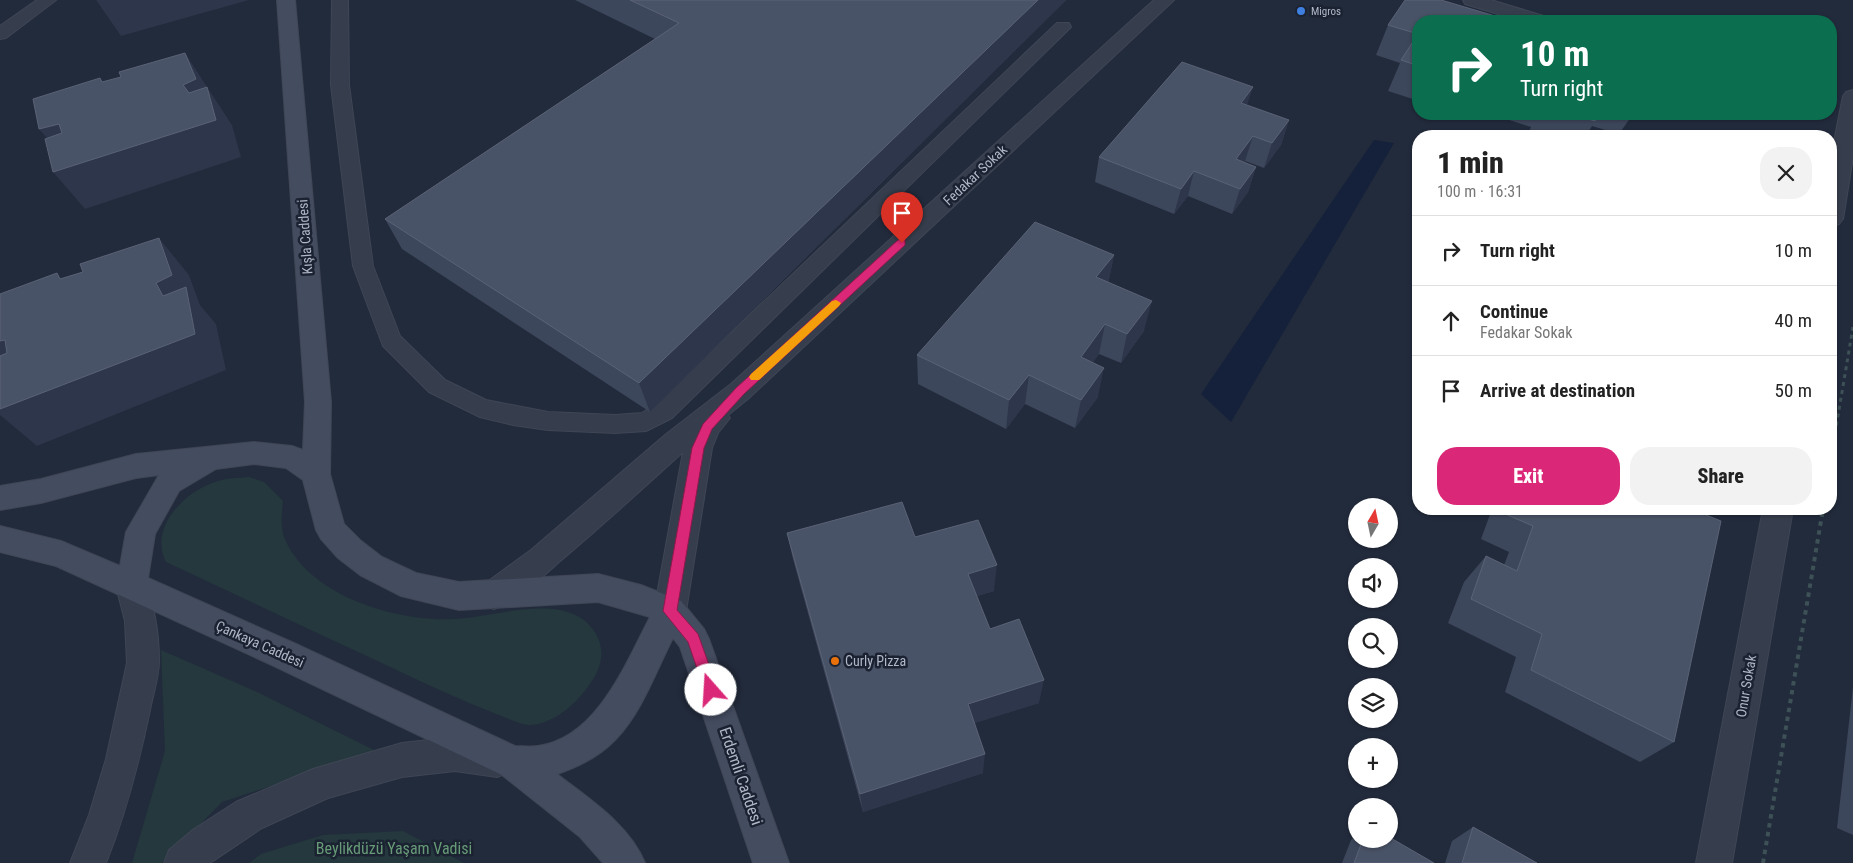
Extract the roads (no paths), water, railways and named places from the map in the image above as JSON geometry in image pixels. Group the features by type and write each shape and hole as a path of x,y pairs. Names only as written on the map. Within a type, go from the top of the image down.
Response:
{"main road":[{"name":"Kışla Caddesi","path":"286,0 318,402 316,474 331,530 349,549 371,566 412,586 459,596 598,588 641,599 670,611"},
{"path":"0,498 41,492 136,466 254,453 292,457 316,474"},
{"path":"131,586 141,532 169,483 214,457"},
{"name":"Çankaya Caddesi","path":"0,540 59,553 285,654 514,763"},
{"path":"514,763 539,764 572,752 604,728 626,697 670,611"},
{"name":"Erdemli Caddesi","path":"670,611 693,639 772,863"},
{"path":"514,763 593,824 627,863"}],"street":[{"name":"Fedakar Sokak","path":"740,391 1165,0"},
{"path":"1472,0 1521,15"},
{"path":"1837,175 1845,117 1853,96"},
{"path":"494,595 568,538 676,442 740,391"},
{"path":"670,611 698,448 707,427 740,391"},
{"name":"Onur Sokak","path":"1714,863 1777,515"},
{"path":"88,863 107,815 123,758 143,663 141,621 131,586"},
{"path":"182,863 207,842 249,815 325,781 390,762 455,754 514,763"}],"lane":[{"path":"0,34 48,0"},
{"path":"340,0 340,85 363,266 391,340 436,386 480,408 513,416 584,424 646,422 664,412 1063,27"}],"water":[{"path":"1374,140 1394,143 1231,422 1201,394"}],"place":[{"name":"Migros","path":"1301,11"},
{"name":"Curly Pizza","path":"835,661"}],"park label":[{"name":"Beylikdüzü Yaşam Vadisi","path":"394,848"}]}
